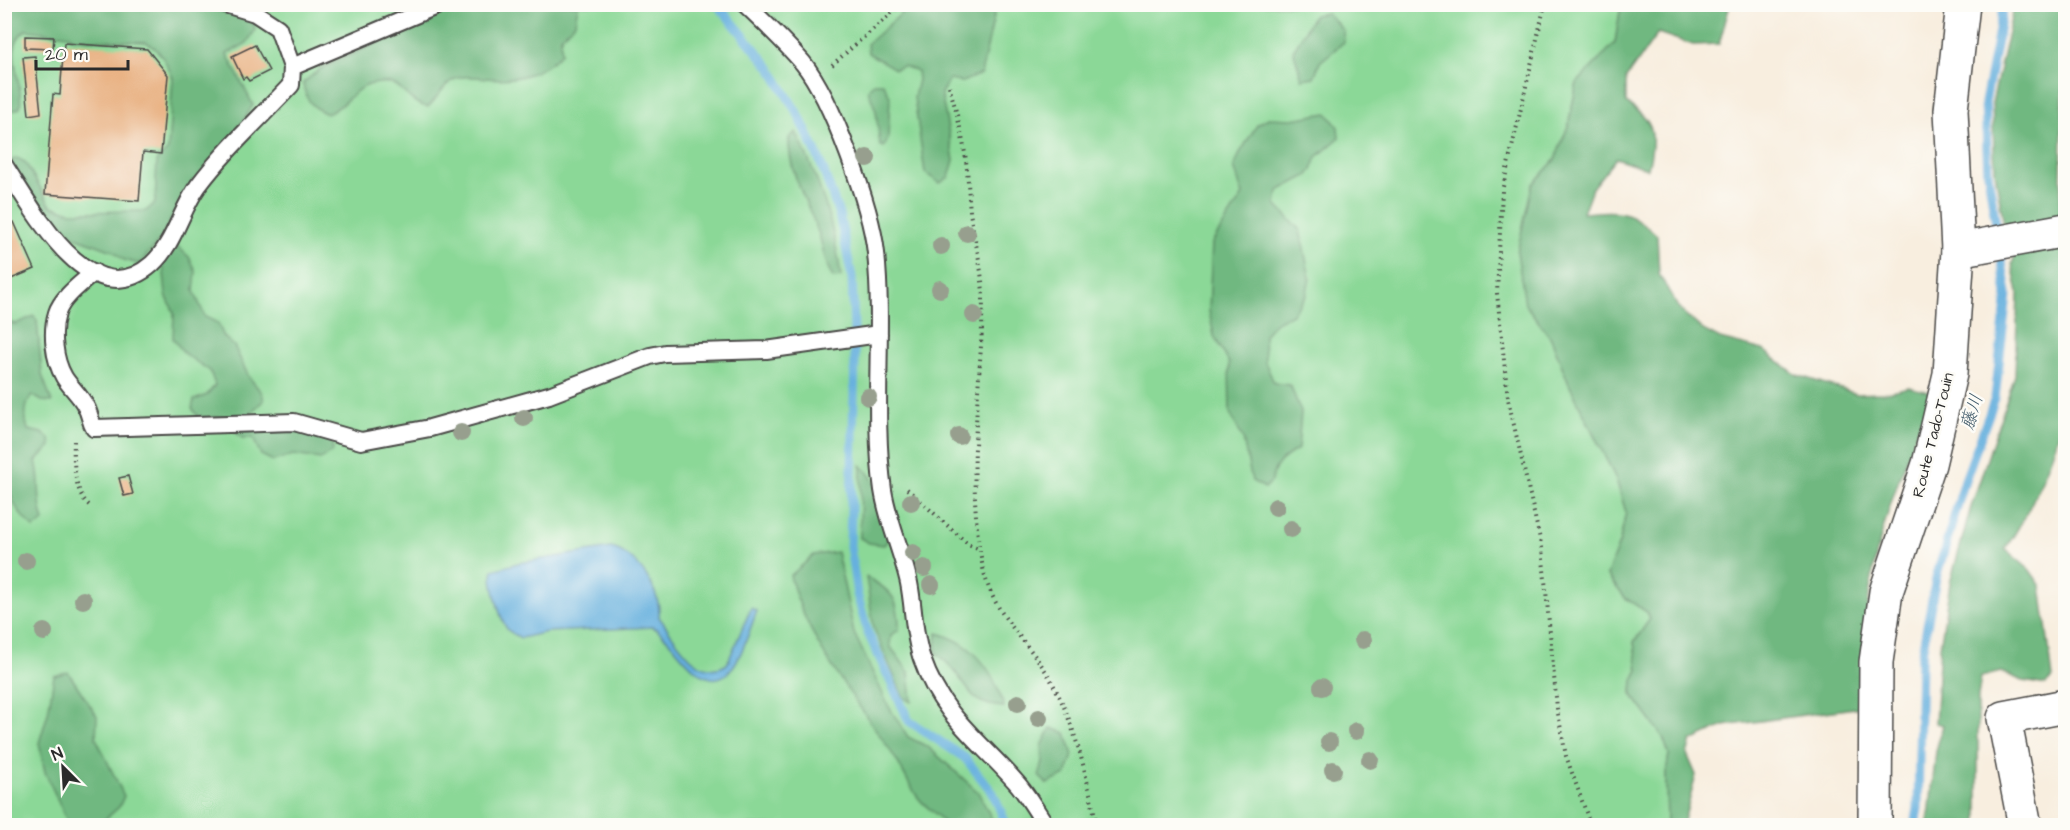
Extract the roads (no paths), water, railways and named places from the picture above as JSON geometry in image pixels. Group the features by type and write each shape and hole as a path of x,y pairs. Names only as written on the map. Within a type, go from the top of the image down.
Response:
{"main road":[{"name":"Route Tado-Touin","path":"1875,825 1876,662 1886,592 1929,464 1950,374 1967,248 1951,110 1963,4"},
{"path":"1967,248 2066,230"},
{"path":"2025,825 2004,718 2066,706"}],"lane":[{"path":"4,165 29,207 64,252 94,272 111,278 134,277 153,262 168,242 198,186 291,85 292,67 278,27 255,13 225,4"},
{"path":"292,67 441,4"},
{"path":"745,4 804,64 845,147 866,203 876,252 873,334 883,490 904,558 911,594 914,629 933,684 950,713 969,736 1014,780 1046,825"},
{"path":"94,272 75,288 57,313 55,333 56,355 64,376 87,408 94,428 294,422 361,441 430,428 549,395 650,356 665,353 766,350 873,334"}],"water":[{"path":"611,548 629,557 646,575 656,596 659,617 688,655 706,667 716,668 727,664 751,608 757,611 740,655 724,676 713,678 700,674 653,627 547,632 521,638 508,630 496,601 493,570 518,563"}],"waterway":[{"path":"717,4 769,66 799,116 820,161 839,214 852,277 855,359 850,546 857,594 868,633 909,721 965,758 993,793 1007,826"},
{"name":"藤川","path":"1915,826 1918,808 1921,658 1936,578 1965,480 1995,398 2007,294 1988,174 1985,102 2004,4"}]}
